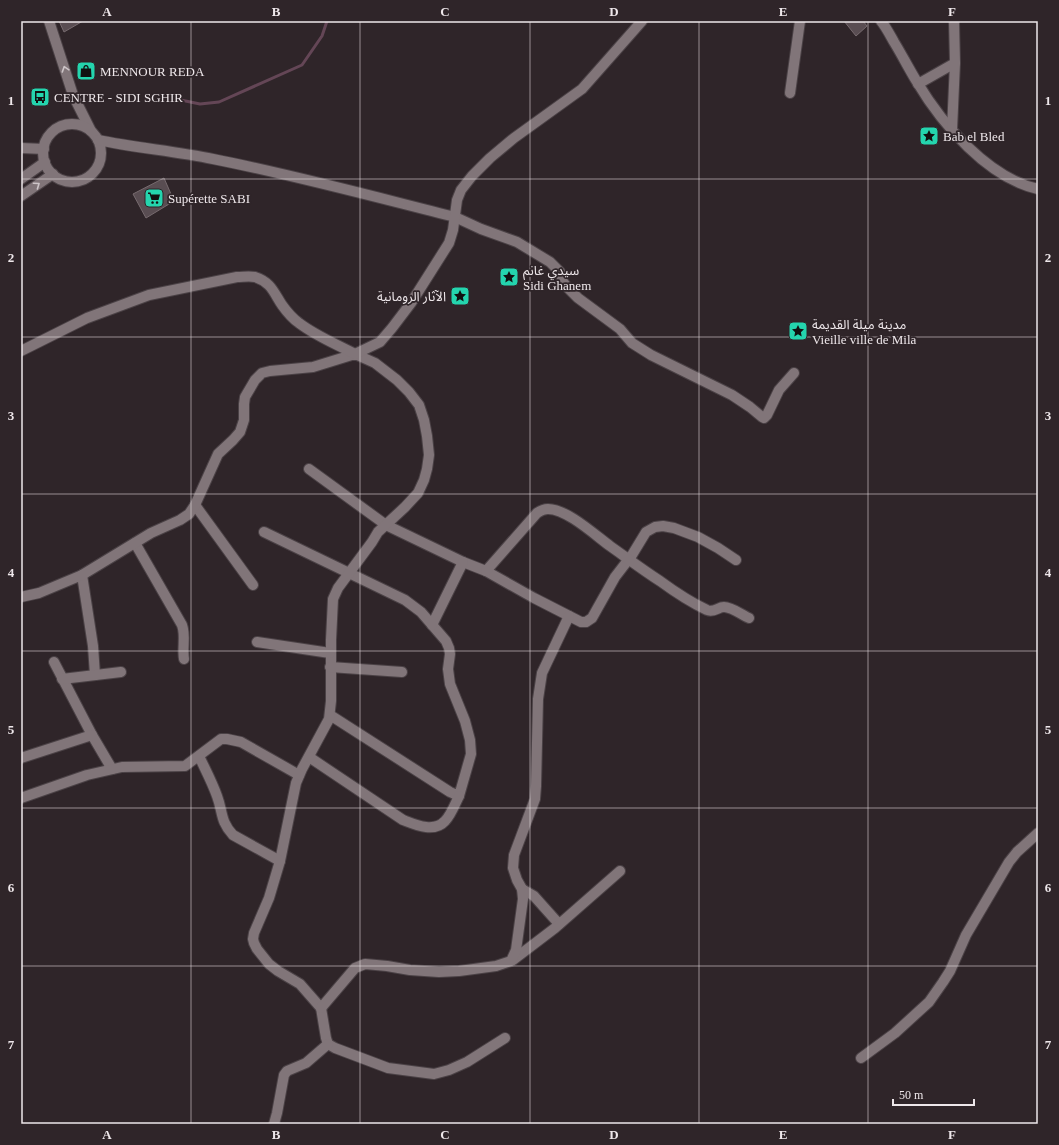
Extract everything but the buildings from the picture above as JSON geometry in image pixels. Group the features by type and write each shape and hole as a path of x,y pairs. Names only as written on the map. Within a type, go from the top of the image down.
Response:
{"street":[{"path":"49,21 73,96 91,131 98,140 101,152 99,163 93,173 84,179 73,182 62,180 48,169 45,162 44,149 48,137 56,128 68,124 80,125 91,131"},
{"path":"21,597 39,593 82,575 151,533 180,520 189,514 218,454 233,440 242,427 244,420 245,397 251,386 262,373 270,370 313,367 355,354 380,342 411,303 449,243 457,200 461,190 472,176 490,158 514,138 582,88 642,21"},
{"path":"790,93 800,21"},
{"path":"881,21 918,84 952,130 981,159 1003,176 1026,186 1038,189"},
{"path":"952,130 956,63 954,21"},
{"path":"918,84 956,63"},
{"path":"98,140 212,159 312,181 455,217 481,229 517,242 550,262 560,272 563,282 578,298 620,329 632,343 651,355 732,395 764,418 780,390 794,373"},
{"path":"21,148 44,149"},
{"path":"21,179 45,162"},
{"path":"21,196 53,174"},
{"path":"21,351 87,318 149,295 237,277 249,276 264,282 272,288 289,314 315,335 375,364 397,380 419,405 424,420 429,455 424,480 418,493 378,532 338,588 333,599 330,653 330,715 296,782 280,861 269,898 254,933 253,939 257,949 269,964 300,984 321,1008 328,1044 335,1048 388,1068 434,1074 449,1070 467,1062 505,1038"},
{"path":"309,469 386,525 463,562 486,571 581,622 586,622 592,618 614,577 628,560 646,532 656,527 663,526 674,528 718,548 736,560"},
{"path":"195,504 253,585"},
{"path":"486,571 537,513 541,510 555,510 574,519 628,560 678,594 702,608 710,611 720,607 726,607 749,618"},
{"path":"264,532 397,595 412,604 421,612 446,641 449,648 450,654 448,669 450,684 465,721 470,740 471,754 459,796 446,820 440,826 430,827 420,827 403,820 309,757"},
{"path":"135,543 182,625 184,633 184,659"},
{"path":"432,625 463,562"},
{"path":"82,575 93,646 95,675"},
{"path":"511,961 516,950 523,899 522,890 513,868 514,855 534,799 536,786 538,699 542,673 569,616"},
{"path":"257,642 330,653"},
{"path":"54,662 112,769"},
{"path":"330,667 402,672"},
{"path":"62,679 121,672"},
{"path":"330,715 450,792 459,796"},
{"path":"21,758 92,734"},
{"path":"21,798 86,775 122,767 185,766 221,739 241,742 299,775"},
{"path":"199,756 217,796 224,822 228,829 233,835 280,861"},
{"path":"861,1058 895,1033 929,1002 950,970 966,935 1009,862 1017,852 1038,833"},
{"path":"321,1008 355,968 365,964 439,972 496,966 511,961 559,924 620,871"},
{"path":"522,890 534,896 559,924"},
{"path":"274,1124 278,1113 284,1075 287,1071 306,1063 328,1044"}],"waterway":[{"path":"176,99 200,104 219,102 302,65 322,36 327,21"}],"place":[{"name":"MENNOUR REDA","path":"86,71"},
{"name":"CENTRE - SIDI SGHIR","path":"40,97"},
{"name":"Bab el Bled","path":"929,136"},
{"name":"Supérette SABI","path":"154,198"},
{"name":"سيدي غانم Sidi Ghanem","path":"509,277"},
{"name":"الآثار الرومانية","path":"460,296"},
{"name":"مدينة ميلة القديمة Vieille ville de Mila","path":"798,331"}]}
